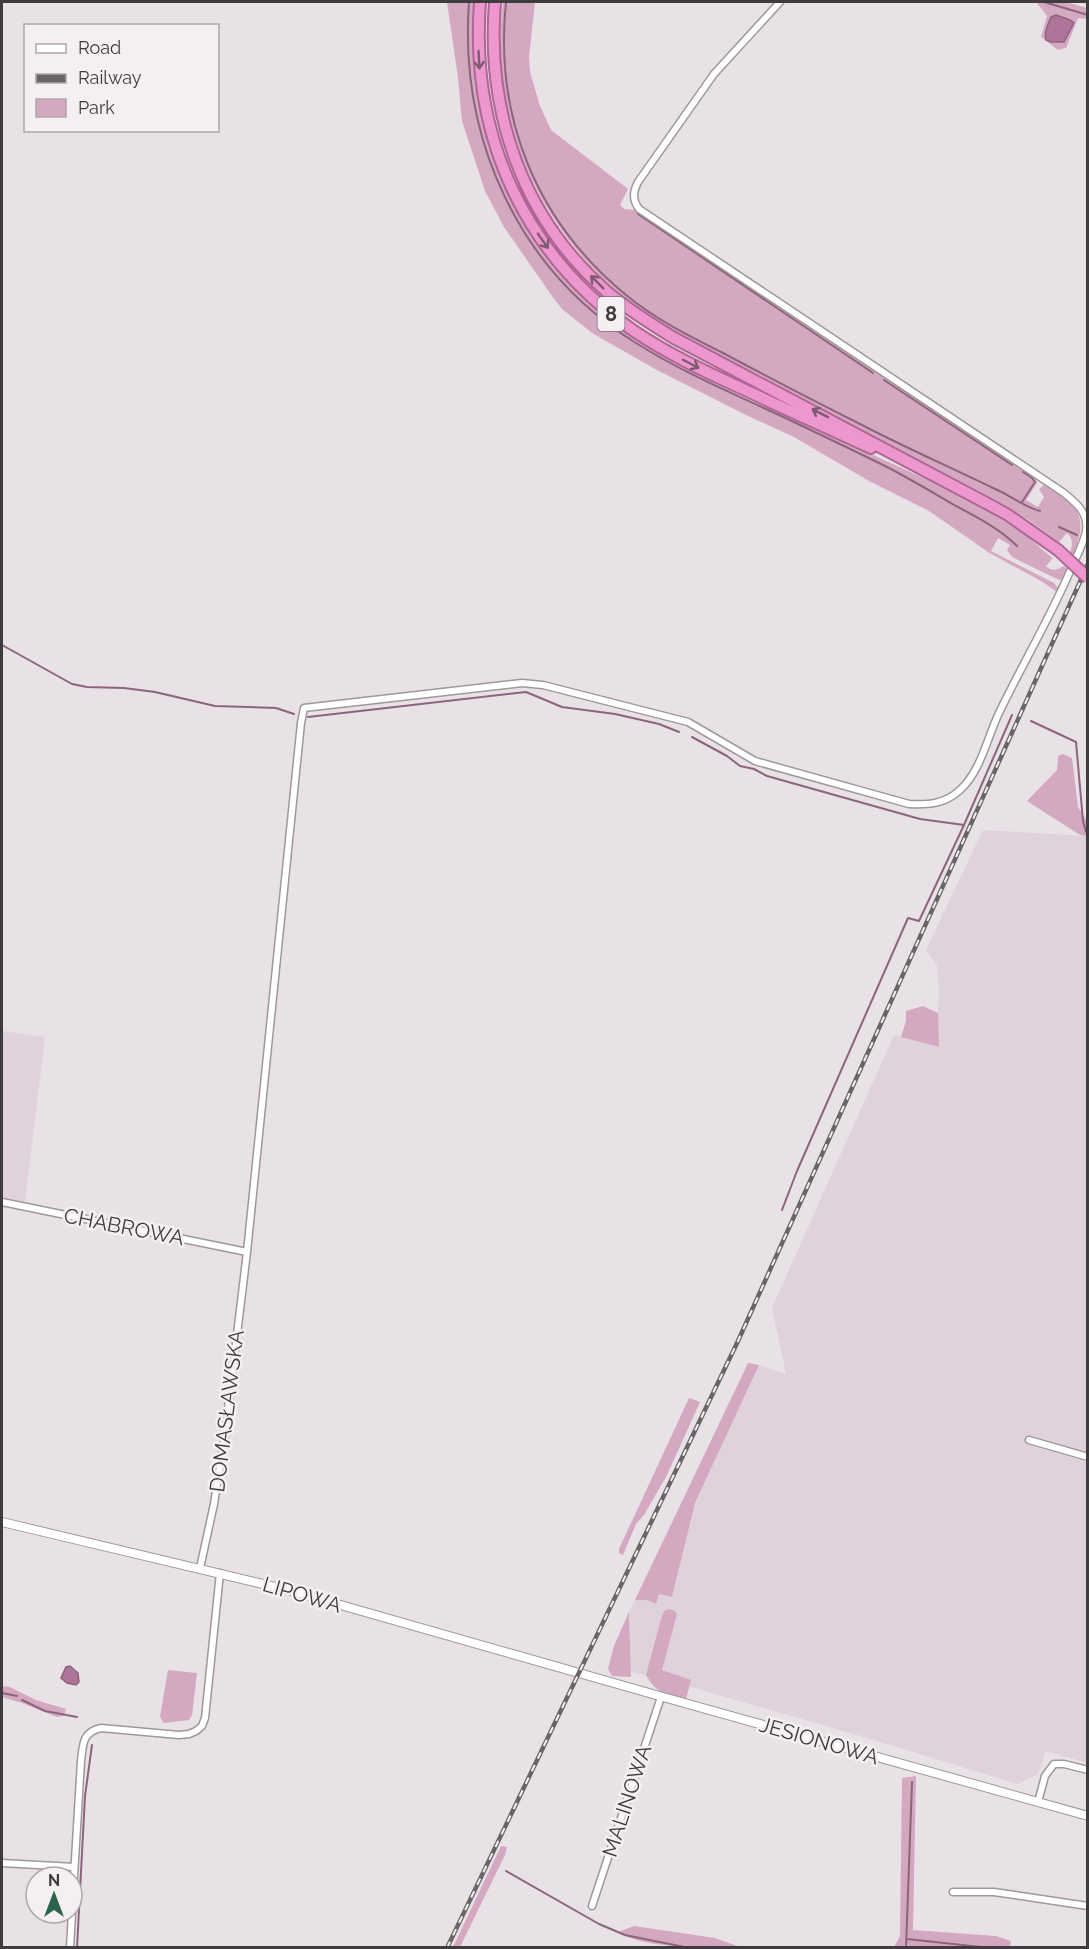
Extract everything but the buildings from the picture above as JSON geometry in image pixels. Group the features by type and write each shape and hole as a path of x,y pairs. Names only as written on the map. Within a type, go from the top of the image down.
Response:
{"highway":[{"name":"8","path":"480,2 478,21 480,72 484,104 495,146 523,211 557,261 573,278 601,306 635,332 685,361 807,420 926,472"},
{"name":"8","path":"495,2 493,40 495,74 502,118 518,167 534,201 552,229 577,261 606,291 674,338 1008,515 1058,550 1088,578"}],"street":[{"name":"DOMASŁAWSKA","path":"200,1569 214,1504 225,1433 247,1252 304,708 522,683 543,685 688,722 755,761 909,804 934,804 960,791 970,780 999,714 1064,586 1086,531 1084,513 1077,504 639,208 635,203 634,190 638,182 693,103 734,51 780,2"},
{"name":"CHABROWA","path":"2,1202 247,1252"},
{"path":"1029,1440 1088,1457"},
{"name":"LIPOWA","path":"2,1522 288,1590 600,1680"},
{"path":"74,1865 81,1761 84,1740 90,1732 101,1728 189,1734 201,1726 205,1718 220,1573"},
{"name":"JESIONOWA","path":"600,1680 1088,1815"},
{"name":"MALINOWA","path":"592,1906 661,1697"},
{"path":"1038,1802 1045,1776 1054,1764 1088,1770"},
{"path":"2,1863 38,1865"},
{"path":"953,1892 994,1892 1088,1906"},
{"path":"70,1947 71,1925"}],"shaded area":[{"path":"1056,15 1074,23 1064,42 1046,40 1051,17"},
{"path":"983,830 1087,836 1087,1452 1031,1436 1028,1445 1087,1462 1087,1763 1046,1751 1038,1774 1018,1784 857,1735 670,1681 631,1672 629,1612 635,1600 647,1600 656,1604 659,1594 672,1597 695,1503 759,1365 786,1374 772,1308 894,1035 939,1047 937,966 926,950"},
{"path":"2,1031 45,1037 25,1202 2,1197"},
{"path":"70,1666 78,1673 79,1682 76,1685 67,1683 61,1678 66,1667"}],"green space":[{"path":"447,2 474,2 474,69 480,109 490,148 505,186 523,221 571,285 601,312 659,354 744,398 963,497 1021,532 1053,558 1046,566 1048,568 1055,570 1064,566 1067,569 1061,580 1012,557 1007,550 1010,545 998,538 991,551 1054,583 1058,588 1057,592 988,552 929,511 869,481 794,437 655,369 592,333 562,309 504,227 485,191 462,121"},
{"path":"503,2 535,2 529,57 530,72 540,106 551,130 628,189 620,205 624,209 635,210 1036,478 1037,483 1026,500 1038,507 1044,497 1039,489 1044,485 1059,494 1071,504 1079,517 1079,538 1073,555 1070,552 1072,544 1067,533 1059,542 994,499 673,330 641,310 607,282 576,250 550,214 530,175 514,134 504,91 500,47"},
{"path":"1034,2 1066,2 1087,8 1087,19 1078,18 1066,48 1058,50 1041,37 1047,16"},
{"path":"1063,754 1072,758 1078,807 1087,821 1087,836 1080,835 1027,801 1057,770 1058,756"},
{"path":"923,1006 938,1013 939,1047 901,1037 906,1021 906,1011"},
{"path":"748,1363 759,1365 695,1503 672,1597 659,1594 656,1604 647,1600 635,1600"},
{"path":"689,1398 700,1402 667,1475 644,1515 636,1524 623,1555 619,1553 619,1549"},
{"path":"669,1609 677,1614 662,1670 691,1680 686,1699 658,1690 646,1675 661,1619 664,1611"},
{"path":"629,1612 631,1677 612,1676 608,1669 614,1646"},
{"path":"168,1670 197,1673 192,1715 189,1720 164,1723 160,1717"},
{"path":"2,1686 66,1709 64,1716 57,1717 2,1697"},
{"path":"916,1776 913,1930 996,1936 1011,1941 1010,1947 894,1947 900,1936 902,1778"},
{"path":"501,1846 507,1847 505,1855 460,1947 453,1947"},
{"path":"634,1926 715,1938 740,1947 659,1944 629,1938 618,1932"}],"waterway":[{"path":"469,2 468,53 474,102 486,150 505,196 529,239 559,278 595,313 636,343 700,378 897,472 988,524 1017,546"},
{"path":"506,2 504,45 507,86 515,126 528,164 545,200 568,234 595,266 637,304 685,334 808,398 1040,511"},
{"path":"1044,2 1088,15"},
{"path":"638,214 873,373"},
{"path":"884,380 1012,465"},
{"path":"1022,502 1035,482 1023,472"},
{"path":"1059,527 1077,535"},
{"path":"2,645 72,684 155,692 215,706 276,708 294,714"},
{"path":"308,717 526,692 562,707 615,714 659,724 679,732"},
{"path":"692,737 727,756 740,766 754,769 767,776 920,819 964,825 1012,715"},
{"path":"1031,721 1076,742 1083,821 1086,832 1088,832"},
{"path":"782,1210 908,918 919,921 964,825"},
{"path":"2,1693 17,1696"},
{"path":"22,1700 45,1711 77,1717"},
{"path":"77,1948 85,1796 92,1745"},
{"path":"906,1948 912,1782"},
{"path":"506,1871 599,1924 625,1935 689,1948"},
{"path":"907,1939 990,1948"}],"railway":[{"path":"447,1948 738,1341 1088,564"}]}
